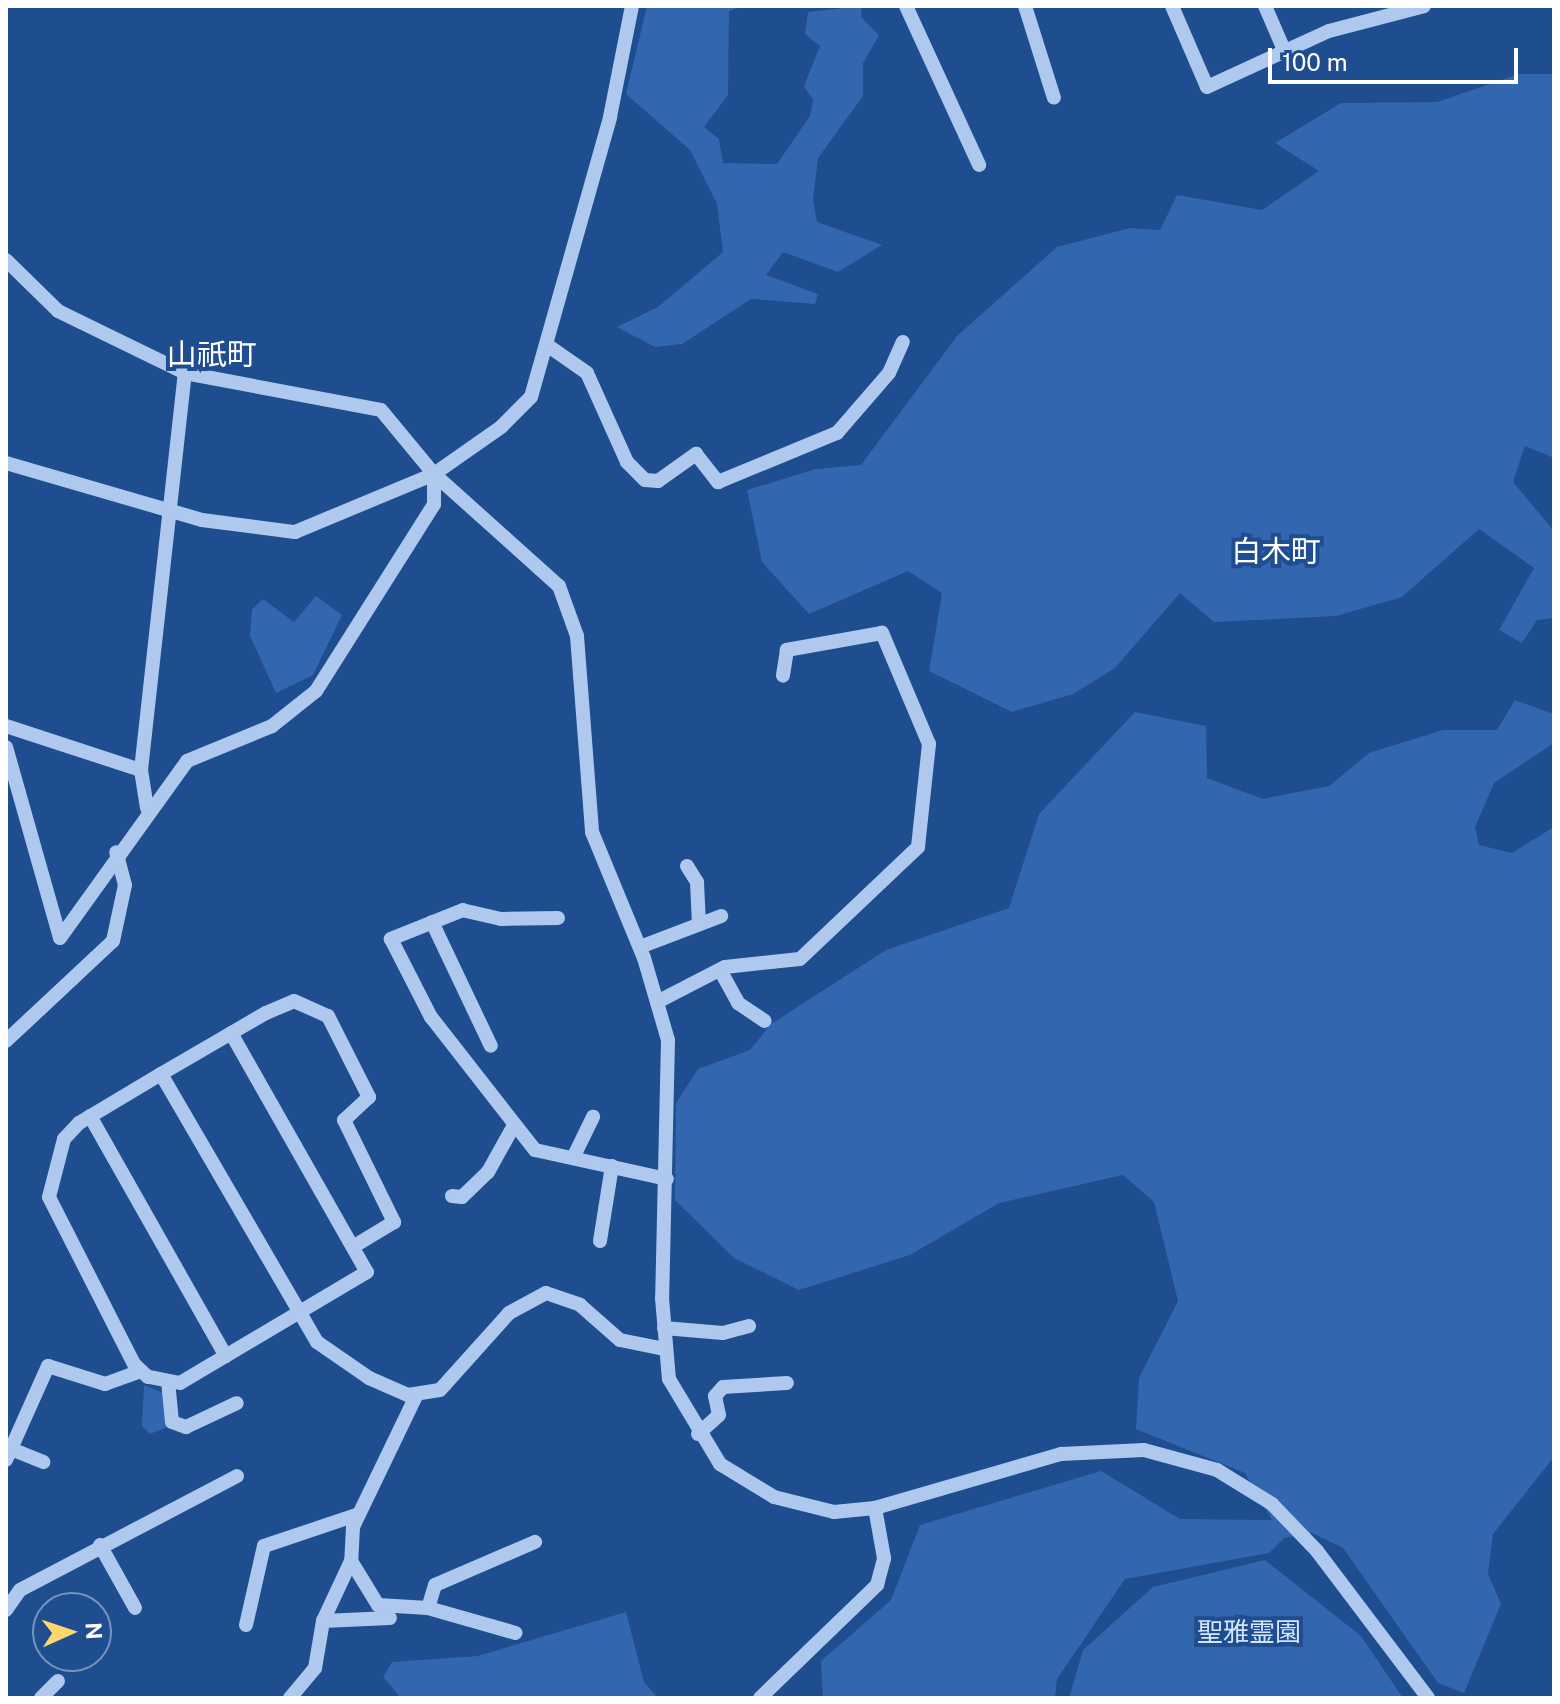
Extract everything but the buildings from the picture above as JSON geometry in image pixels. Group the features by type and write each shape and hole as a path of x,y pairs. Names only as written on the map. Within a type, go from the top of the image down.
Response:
{"street":[{"path":"6,463 252,532 295,532 434,474 531,397 613,103 632,6"},
{"path":"906,6 979,165"},
{"path":"1025,6 1054,98"},
{"path":"1172,6 1207,87 1284,50 1413,7"},
{"path":"1265,6 1284,50"},
{"path":"6,260 58,311 185,373 381,410 434,474 559,586 571,614 592,832 640,947 659,1001 668,1040 665,1349 678,1404 720,1464 795,1506 875,1508 1061,1454 1144,1450 1217,1470 1272,1504 1317,1551 1428,1698"},
{"path":"547,345 587,373 609,430 645,480 658,481 696,454 718,482 837,433 889,373 903,342"},
{"path":"147,808 141,770 165,507 185,373"},
{"path":"6,747 60,938 147,808 187,761 272,726 316,691 434,504 434,474"},
{"path":"659,1001 720,970 800,959 918,847 929,744 882,633 787,650 783,676"},
{"path":"6,726 141,770"},
{"path":"6,1041 113,941 125,885 116,852"},
{"path":"687,866 697,882 699,924"},
{"path":"558,918 501,919 463,910 391,939 431,1017 513,1127 535,1150 667,1179"},
{"path":"640,947 721,916"},
{"path":"432,922 491,1046"},
{"path":"720,970 738,1003 765,1021"},
{"path":"140,1371 49,1197 64,1139 90,1116 231,1033 294,1001 328,1016 369,1097 344,1120 394,1222 356,1245"},
{"path":"44,1462 8,1454 48,1366 105,1384 140,1371 180,1383 367,1272 356,1245 231,1033"},
{"path":"161,1074 297,1312 330,1354 416,1396 440,1390 509,1313 546,1293 580,1305 620,1340 665,1349"},
{"path":"90,1116 226,1356"},
{"path":"573,1158 593,1117"},
{"path":"452,1196 462,1197 488,1172 513,1127"},
{"path":"600,1241 612,1166"},
{"path":"664,1328 723,1333 749,1326"},
{"path":"168,1381 172,1422 186,1427 237,1403"},
{"path":"698,1434 719,1415 715,1396 723,1387 787,1383"},
{"path":"290,1698 315,1668 323,1621 351,1561 359,1514 416,1396"},
{"path":"6,1610 20,1590 100,1545 237,1476"},
{"path":"760,1698 877,1585 884,1558 875,1508"},
{"path":"246,1625 264,1546 359,1514"},
{"path":"428,1608 435,1585 535,1542"},
{"path":"100,1545 135,1608"},
{"path":"351,1561 378,1605 428,1608 516,1633"},
{"path":"323,1621 390,1618"},
{"path":"41,1698 58,1681"}],"green space":[{"path":"647,6 743,6 729,11 728,95 704,127 719,139 723,163 777,164 810,116 813,100 804,86 820,46 805,34 808,12 862,6 861,17 879,35 863,63 863,96 818,158 813,200 817,222 882,245 838,272 783,252 766,275 818,294 815,304 751,299 682,344 655,347 617,327 658,307 723,252 717,204 690,150 626,94"},
{"path":"1519,74 1554,74 1554,458 1525,446 1513,482 1554,531 1554,618 1537,620 1522,643 1499,630 1534,568 1479,529 1402,597 1336,616 1214,622 1180,593 1115,668 1073,694 1012,712 929,671 942,593 908,571 809,614 762,562 747,490 816,469 861,465 957,336 1057,247 1130,228 1160,230 1177,195 1262,210 1319,171 1275,143 1341,103 1437,102"},
{"path":"316,596 342,615 313,675 276,693 250,636 252,609 263,599 294,622"},
{"path":"1515,700 1554,714 1554,743 1494,783 1475,827 1479,845 1512,853 1554,827 1554,1457 1493,1534 1488,1574 1501,1604 1464,1693 1438,1683 1343,1548 1312,1533 1284,1538 1269,1553 1125,1579 1057,1679 1055,1698 823,1698 821,1661 891,1600 920,1525 1101,1471 1180,1519 1272,1520 1245,1473 1136,1429 1139,1378 1178,1301 1154,1202 1123,1175 999,1203 910,1255 799,1290 734,1258 675,1200 676,1103 698,1069 750,1050 771,1024 886,950 1009,908 1039,814 1135,712 1206,726 1207,778 1263,799 1329,786 1369,753 1443,730 1497,730"},
{"path":"144,1385 168,1395 170,1426 150,1434 142,1426"},
{"name":"聖雅霊園","path":"1265,1560 1361,1636 1403,1698 1069,1698 1083,1650 1153,1587"},
{"path":"626,1612 644,1682 658,1698 401,1698 383,1677 392,1662 478,1656"}],"district":[{"name":"山祇町","path":"212,354"},
{"name":"白木町","path":"1276,551"}]}
